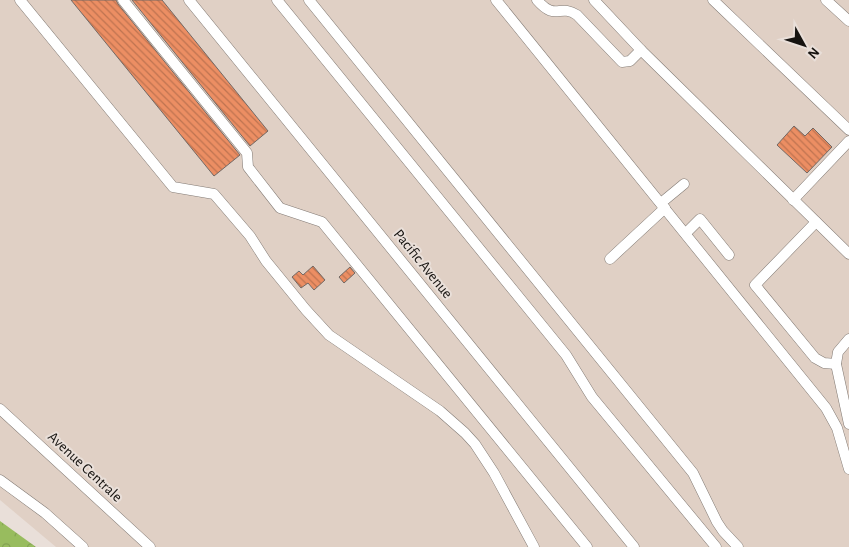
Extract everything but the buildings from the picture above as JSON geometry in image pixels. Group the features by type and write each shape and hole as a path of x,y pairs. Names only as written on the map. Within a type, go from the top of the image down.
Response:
{"street":[{"path":"20,0 173,187 214,194 250,236 266,261 329,335 440,411 465,433 475,444 494,474 534,547"},
{"path":"123,0 247,153 248,167 280,208 322,222 587,547"},
{"name":"Pacific Avenue","path":"189,0 634,547"},
{"path":"277,0 566,355 592,397 716,547"},
{"path":"310,0 693,473 717,522 738,547"},
{"path":"496,0 826,408 837,428 849,469"},
{"path":"537,0 551,12 568,10 577,15 622,62 630,61 641,50"},
{"path":"594,0 641,50 849,254"},
{"path":"713,0 849,130"},
{"path":"826,0 849,22"},
{"path":"793,200 849,141"},
{"path":"610,259 684,184"},
{"path":"686,233 700,219 729,255"},
{"path":"816,222 755,285 815,358 820,362 836,364"},
{"path":"849,339 838,352 836,364 849,424"},
{"name":"Avenue Centrale","path":"0,409 150,547"},
{"path":"0,480 45,513 83,547"}],"shaded area":[{"path":"0,0 849,0 849,547 56,547 0,500"}],"green space":[{"path":"0,521 36,547 0,547"}]}
